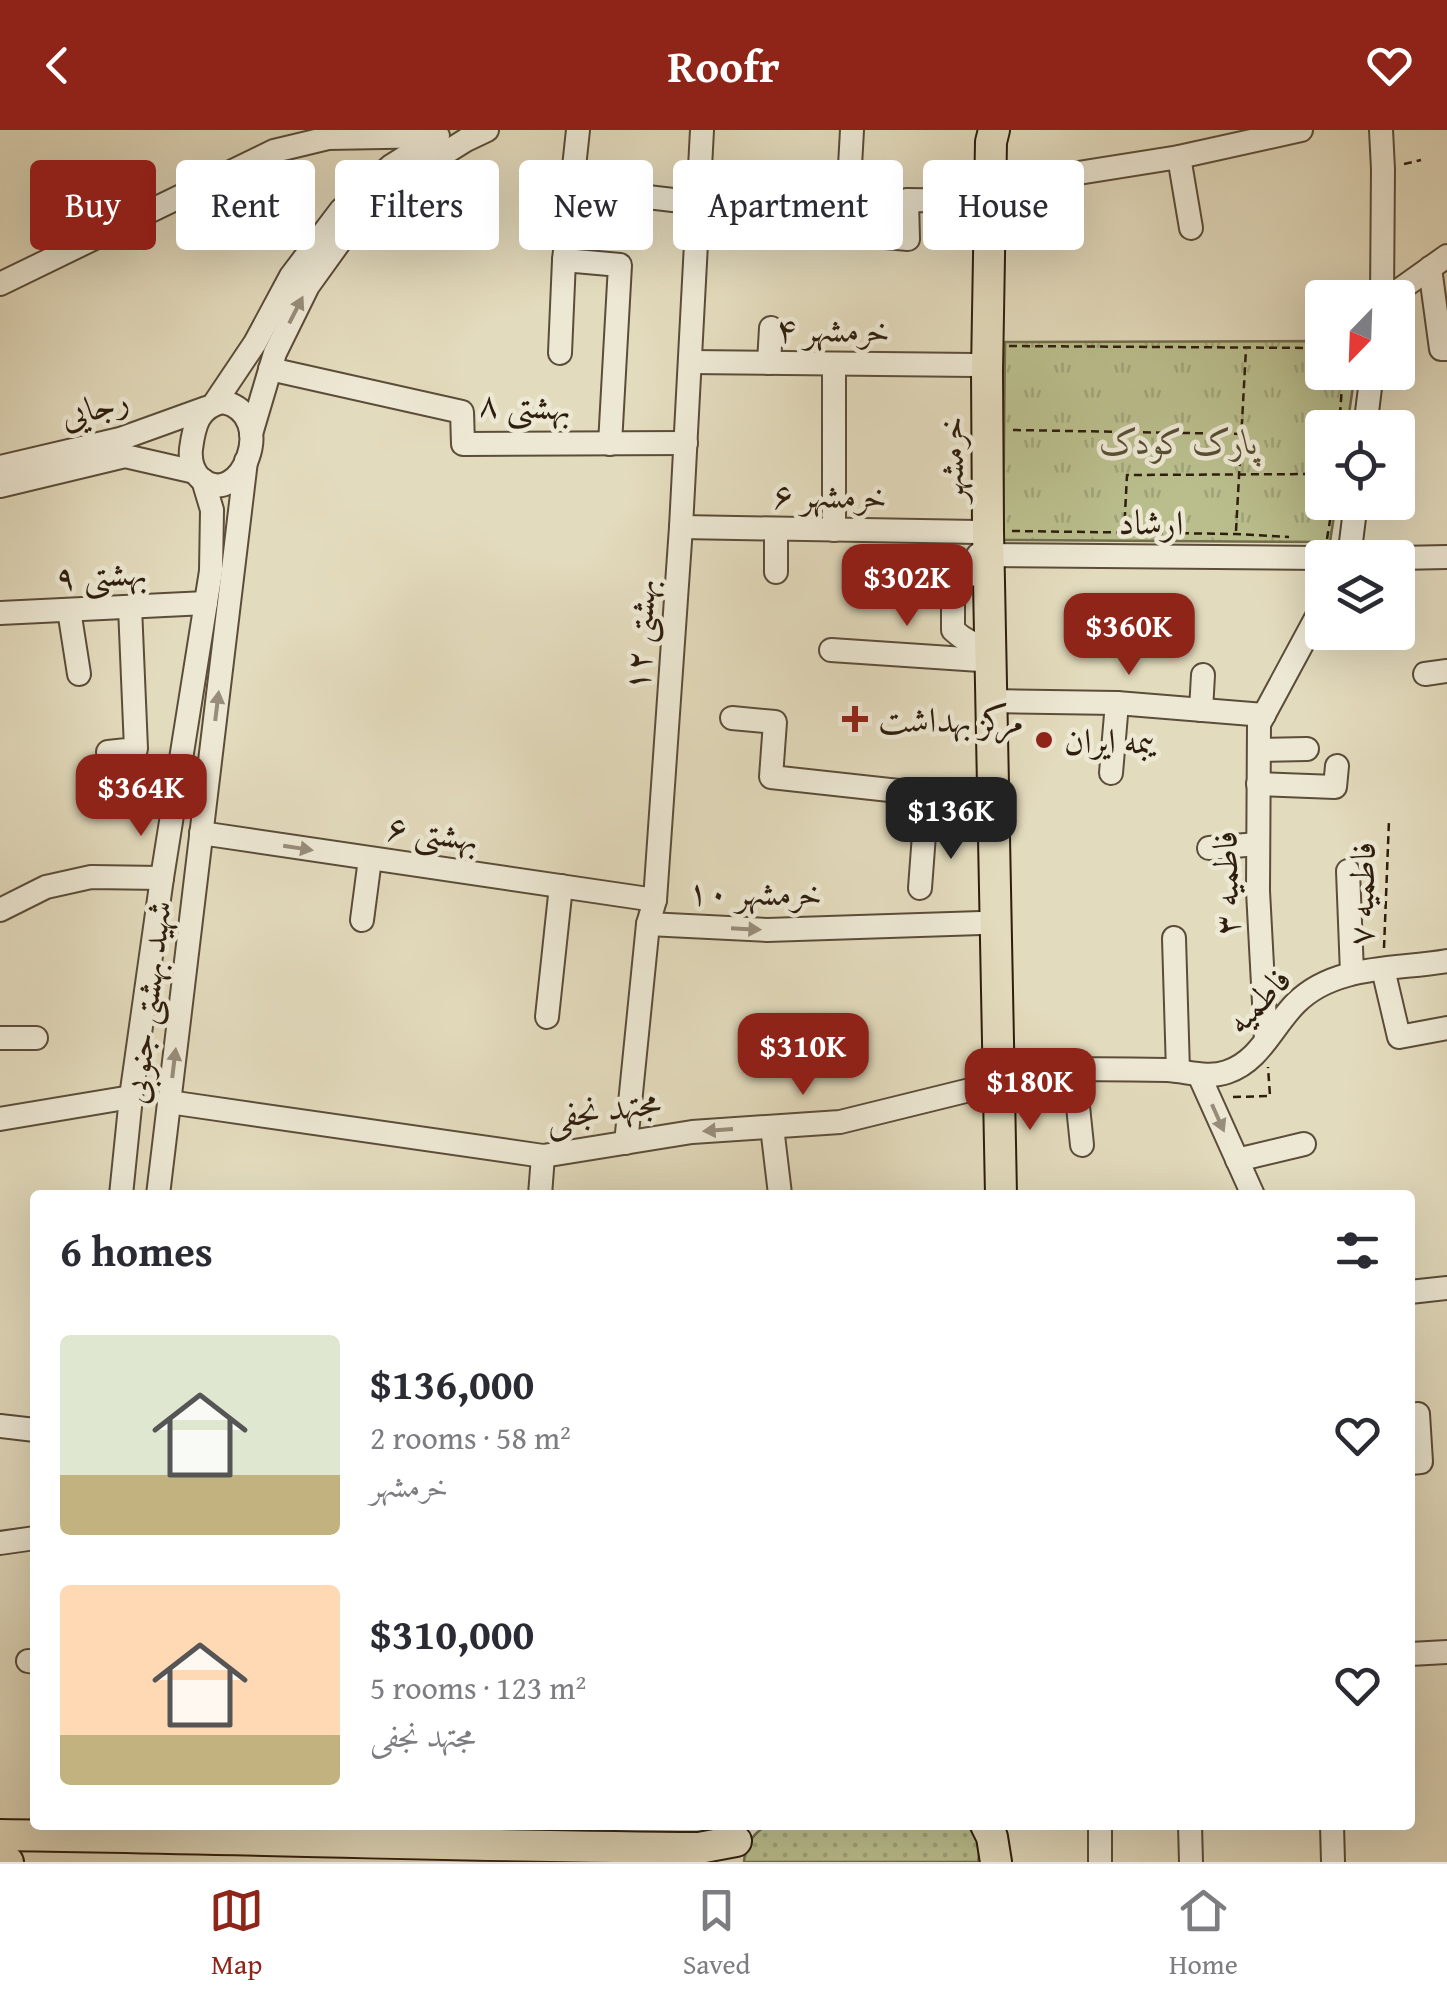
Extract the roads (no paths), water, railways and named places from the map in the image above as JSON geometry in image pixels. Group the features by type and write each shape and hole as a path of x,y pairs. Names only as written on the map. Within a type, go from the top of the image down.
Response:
{"main road":[{"name":"خرمشهر","path":"982,250 981,923 1000,1190"},
{"name":"خرمشهر","path":"981,355 988,429 983,553"},
{"name":"خرمشهر","path":"983,652 992,701 990,1190"},
{"path":"4,1849 51,1835 664,1836 699,1848 739,1843"}],"street":[{"path":"335,218 291,276 255,343 196,424 190,460 199,476 214,484 231,482 244,469 275,353 308,286 354,222 402,180 487,130"},
{"path":"575,160 578,130"},
{"name":"بهشتی ۱۲","path":"700,160 702,130"},
{"path":"850,160 852,130"},
{"path":"1084,175 1302,130"},
{"path":"1381,130 1385,280"},
{"path":"0,284 274,151 328,134 432,133"},
{"path":"399,160 432,133"},
{"path":"328,134 381,160"},
{"path":"1179,157 1191,228"},
{"path":"903,239 908,239 906,200 923,199"},
{"path":"560,353 565,250"},
{"name":"بهشتی ۱۲","path":"626,1142 648,924 655,900 696,250"},
{"path":"564,260 620,265 610,444"},
{"path":"1412,280 1438,262"},
{"path":"1438,262 1441,348 1447,348"},
{"path":"769,363 771,328"},
{"name":"خرمشهر ۴","path":"690,362 834,364 981,355"},
{"path":"834,364 834,530"},
{"name":"بهشتی ۸","path":"270,369 462,412 463,444 686,443"},
{"path":"210,406 224,402 241,409 251,434"},
{"name":"رجایی","path":"0,468 120,439 210,406"},
{"name":"رجایی","path":"0,486 125,456 199,476"},
{"name":"شهید بهشتی جنوبی","path":"159,1190 246,461"},
{"name":"شهید بهشتی جنوبی","path":"121,1190 162,878 210,571 212,510 199,476"},
{"name":"خرمشهر ۶","path":"681,527 834,530 983,553"},
{"path":"776,528 776,572"},
{"name":"ارشاد","path":"983,553 1124,545 1305,548"},
{"path":"1415,558 1447,557"},
{"name":"بهشتی ۹","path":"0,614 206,604"},
{"path":"108,752 136,749 130,607"},
{"path":"69,610 79,674"},
{"path":"992,701 1117,703 1261,720 1305,638"},
{"path":"831,650 983,652"},
{"path":"1200,710 1203,675"},
{"path":"1111,774 1117,703"},
{"path":"732,718 775,722 771,777 981,800"},
{"name":"فاطمیه ۳","path":"1261,720 1258,891 1266,1040"},
{"path":"1258,750 1307,749"},
{"path":"1258,784 1336,788 1337,766"},
{"path":"920,888 927,795"},
{"name":"بهشتی ۶","path":"202,833 655,900"},
{"path":"1208,848 1258,844"},
{"path":"362,920 370,858"},
{"path":"1348,871 1352,972"},
{"path":"0,910 46,888 92,877 162,878"},
{"path":"547,1017 561,886"},
{"name":"خرمشهر ۱۰","path":"648,924 768,930 981,923"},
{"path":"156,928 190,933"},
{"path":"1174,938 1189,1073 1210,1098 1251,1190"},
{"name":"فاطمیه","path":"993,1079 1074,1068 1220,1074 1241,1067 1297,1002 1322,984 1352,972 1447,961"},
{"path":"1384,969 1399,1037 1447,1028"},
{"path":"0,1038 36,1038"},
{"path":"1074,1068 1082,1144"},
{"name":"مجتهد نجفی","path":"169,1102 543,1156 692,1132 840,1122 993,1079"},
{"path":"0,1119 131,1097"},
{"path":"772,1126 780,1190"},
{"path":"1237,1160 1304,1144"},
{"path":"540,1190 543,1156"},
{"path":"1415,1291 1447,1288"},
{"path":"1415,1463 1421,1462 1418,1414"},
{"path":"0,1426 30,1429"},
{"path":"0,1543 30,1539"},
{"path":"1415,1654 1447,1652"},
{"path":"1100,1830 1100,1862"},
{"path":"1190,1830 1191,1862"},
{"path":"1332,1830 1333,1862"}],"place":[{"name":"مرکز بهداشت","path":"855,719"},
{"name":"یبمه ایران","path":"1044,740"}],"park label":[{"name":"پارک کودک","path":"1179,441"}]}
